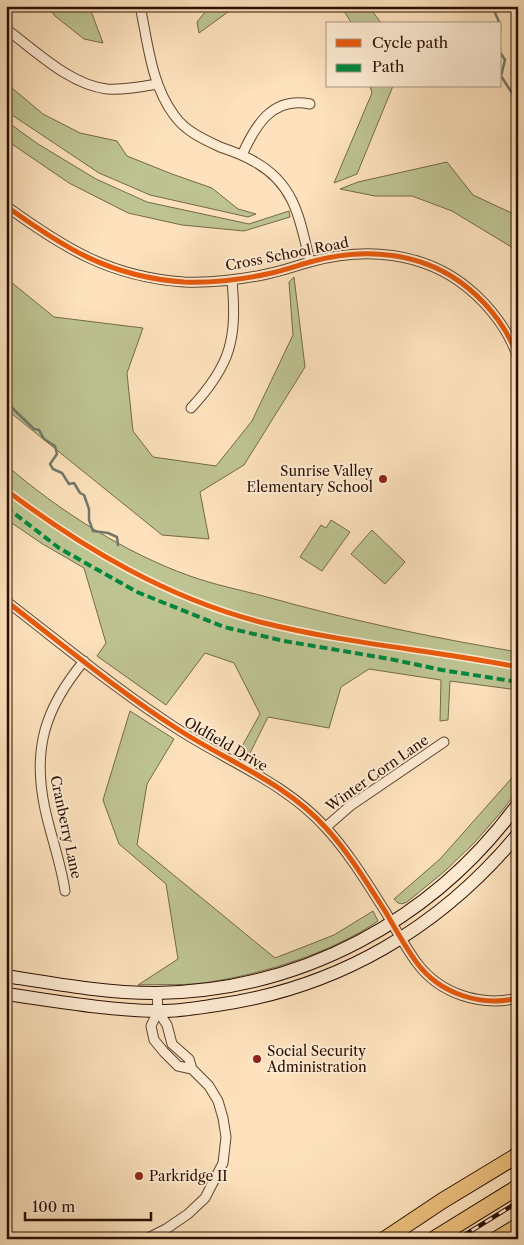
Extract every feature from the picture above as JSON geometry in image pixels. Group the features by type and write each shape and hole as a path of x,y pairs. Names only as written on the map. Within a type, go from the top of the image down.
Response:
{"highway":[{"path":"385,1239 442,1201 518,1155"},
{"path":"434,1239 518,1187"},
{"path":"497,1239 518,1226"}],"main road":[{"path":"6,976 96,989 157,993 213,988 275,976 344,950 392,924 446,883 466,865 502,826 518,804"},
{"path":"6,994 94,1006 158,1011 234,1003 301,987 340,971 401,938 427,920 471,885 518,834"}],"street":[{"path":"140,6 157,84 164,100 182,125 192,133 254,161 274,175 290,195 299,216 310,262"},
{"path":"6,29 71,77 84,83 109,89 124,89 157,84"},
{"path":"242,155 249,139 262,121 278,107 293,103 310,104"},
{"name":"Cross School Road","path":"6,206 61,244 96,262 142,276 183,282 232,280 268,274 310,262 341,256 379,253 414,260 432,267 462,284 489,308 500,323 518,358"},
{"path":"191,408 214,382 230,347 235,313 232,280"},
{"name":"Oldfield Drive","path":"6,601 175,728 274,784 326,827 353,862 417,963 426,973 448,990 467,998 486,1001 518,998"},
{"name":"Cranberry Lane","path":"66,891 45,809 40,784 40,766 44,731 52,708 60,693 84,661"},
{"name":"Winter Corn Lane","path":"326,827 350,806 444,742"},
{"path":"157,993 158,1011 151,1026 154,1040 178,1066 192,1069"},
{"path":"146,1239 166,1229 188,1214 205,1198 223,1163 226,1137 218,1101 209,1086 192,1069 188,1060 172,1044 167,1025 158,1011"}],"green space":[{"path":"47,6 89,6 103,43 84,39 55,16"},
{"path":"210,6 243,6 228,12 199,33 197,22"},
{"path":"341,6 368,6 380,22 351,22"},
{"path":"6,83 43,114 80,133 117,141 127,156 212,188 238,209 256,214 248,217 150,195 99,173 6,111"},
{"path":"371,88 392,88 357,174 334,183 372,93"},
{"path":"6,121 38,144 96,179 147,202 249,224 289,211 290,217 244,231 182,225 128,213 69,183 6,140"},
{"path":"447,162 473,195 518,216 518,251 452,211 412,196 375,196 340,189 358,182"},
{"path":"294,277 305,367 244,465 200,492 209,539 162,535 6,409 6,278 54,317 143,328 127,373 133,431 153,457 216,466 252,421 293,335 289,282"},
{"path":"6,465 26,482 93,529 141,555 190,576 218,585 360,621 423,635 518,652 518,690 450,681 448,720 440,721 441,680 369,669 341,687 329,728 268,717 249,755 240,750 260,714 234,663 205,653 166,705 97,656 106,643 84,568 41,543 6,519"},
{"path":"331,520 350,532 322,571 300,557 321,525 326,528"},
{"path":"372,530 405,562 385,584 351,554"},
{"path":"130,711 174,739 147,784 137,845 275,958 334,935 373,911 378,921 340,943 319,952 253,973 201,983 138,985 178,959 166,884 119,844 103,800"},
{"path":"518,771 518,790 475,842 445,871 407,902 401,904 395,901 394,899 440,859"}],"waterway":[{"path":"492,6 499,22"},
{"path":"502,55 505,60 502,72"},
{"path":"502,78 512,93 518,93"},
{"path":"6,402 34,429 39,430 44,439 55,446 57,454 50,464 53,469 62,473 69,484 74,483 80,493 84,495 93,531 108,533 117,537 118,545"}],"railway":[{"path":"458,1239 518,1202"}],"marked path":[{"path":"6,507 59,548 137,592 224,627 284,641 518,682"}],"cycle path":[{"path":"6,206 48,235 89,258 110,267 157,279 184,282 236,279 273,273 330,257 351,255 372,254 412,260 432,266 451,276 476,295 504,329 518,358"},
{"path":"6,490 66,532 129,570 161,586 229,613 264,623 359,642 518,667"},
{"path":"6,601 154,713 195,740 274,785 310,812 326,828 357,868 417,963 437,983 462,996 476,999 490,1001 518,998"}],"place":[{"name":"Sunrise Valley Elementary School","path":"383,479"},
{"name":"Social Security Administration","path":"257,1059"},
{"name":"Parkridge II","path":"139,1176"}]}
